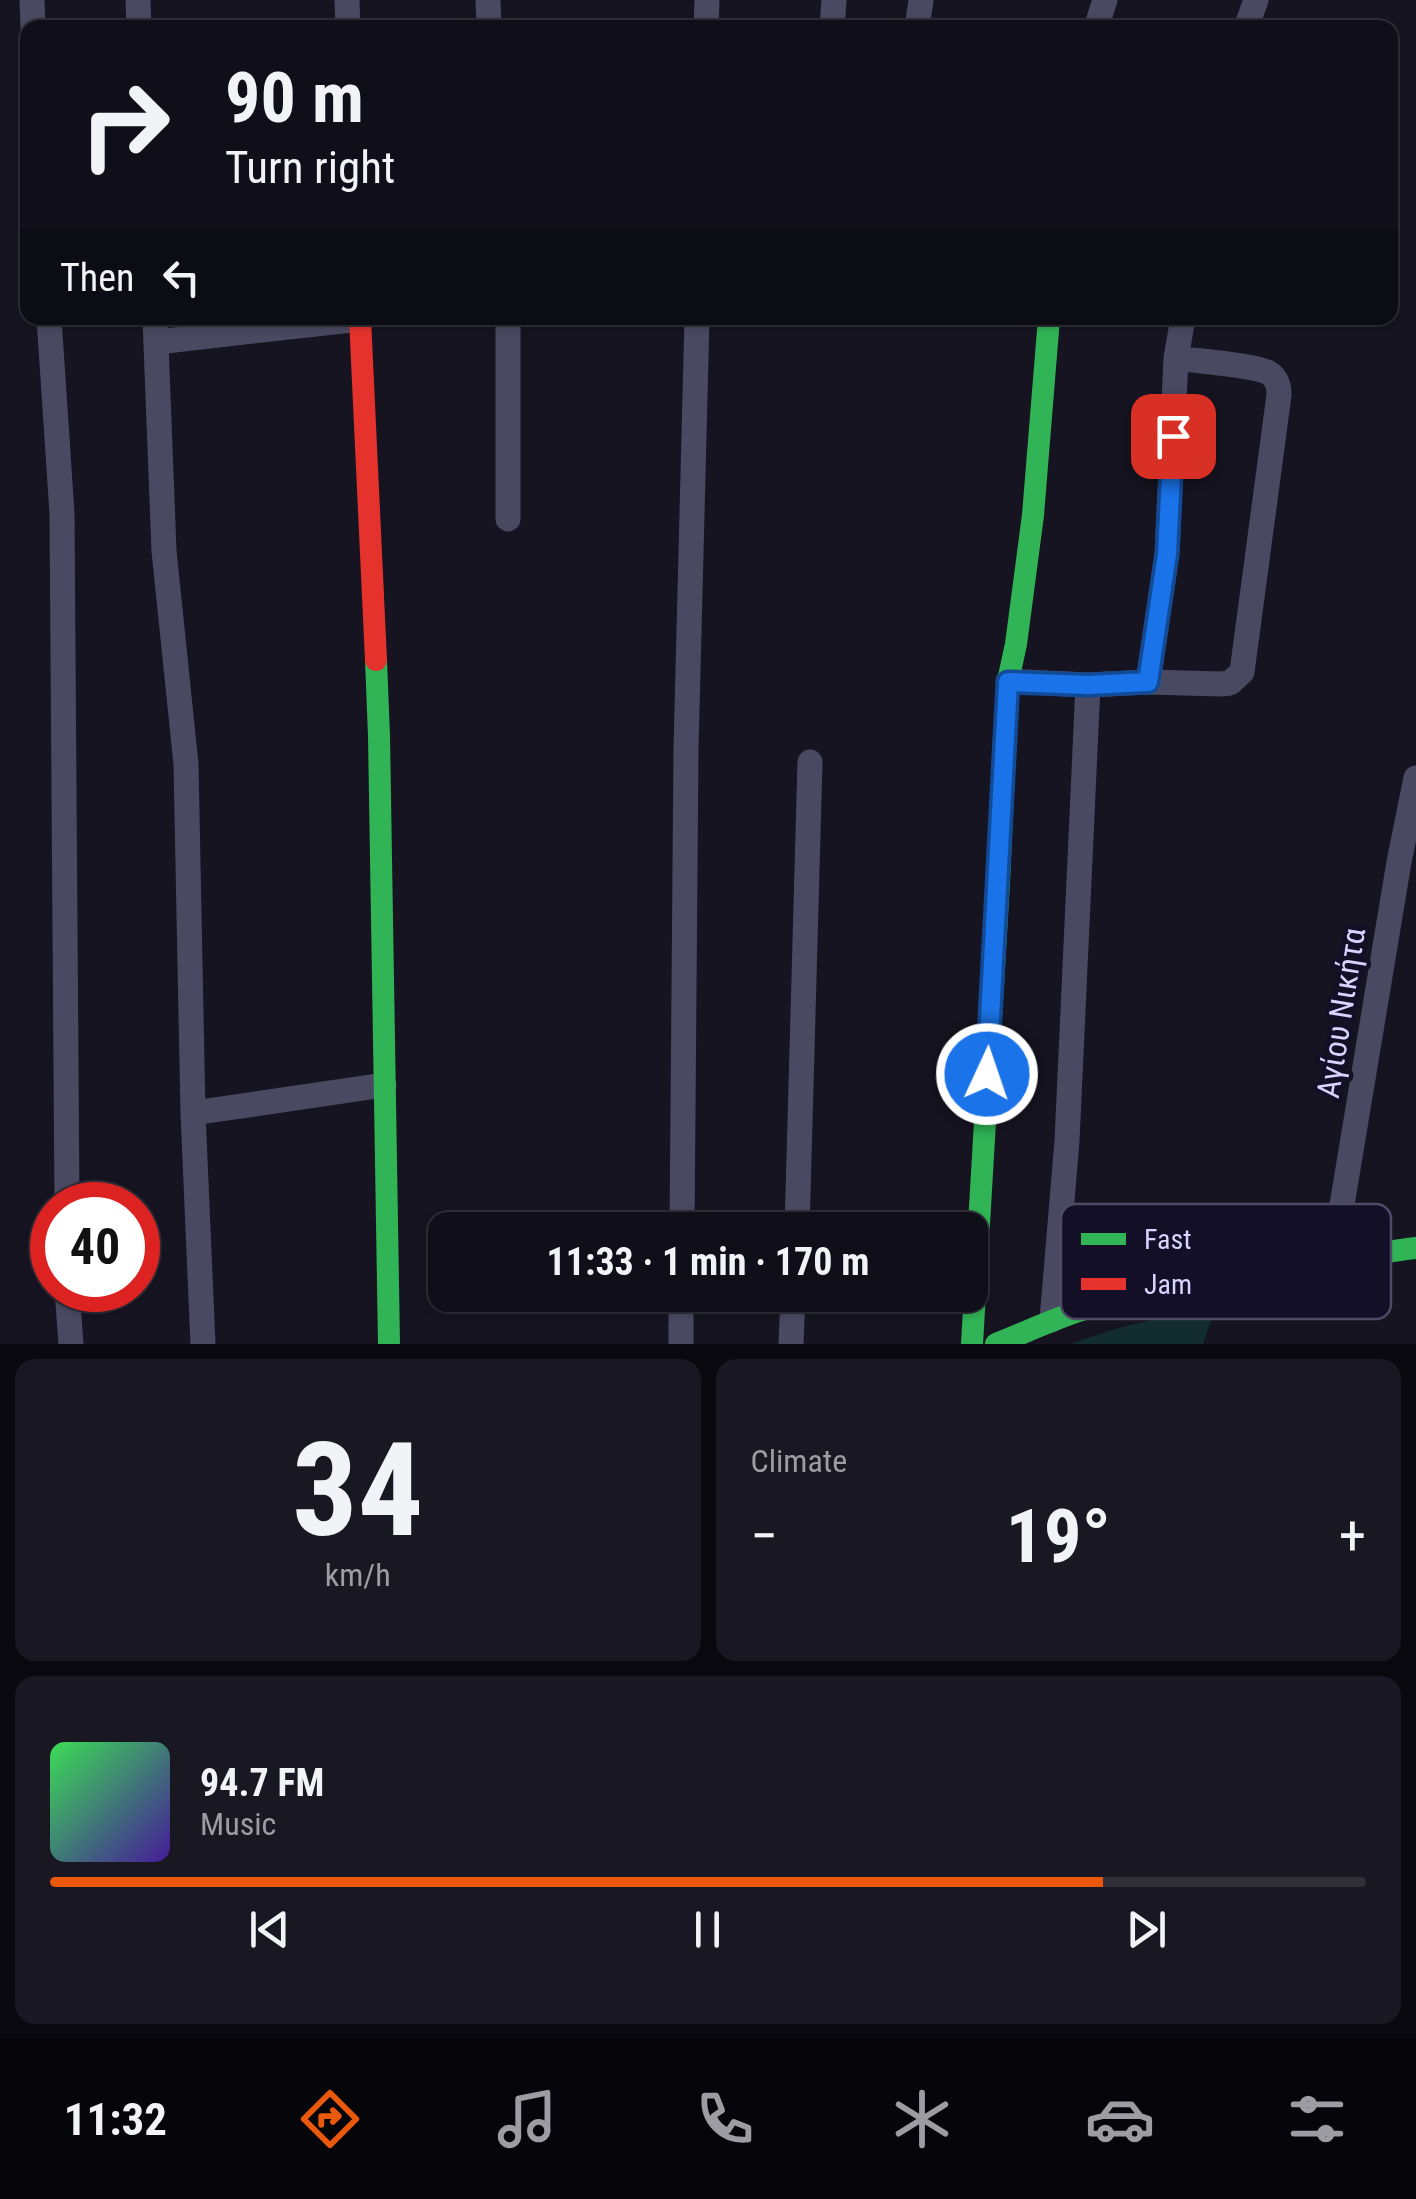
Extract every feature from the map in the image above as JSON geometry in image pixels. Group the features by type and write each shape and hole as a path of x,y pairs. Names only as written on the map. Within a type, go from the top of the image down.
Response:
{"street":[{"path":"49,325 62,513 67,1182"},
{"path":"203,1344 193,1112 186,764 164,550 156,330 241,325"},
{"path":"360,325 380,736 389,1344"},
{"path":"508,325 508,519"},
{"path":"682,1212 686,749 697,325"},
{"path":"972,1344 1008,682 1032,515 1047,325"},
{"path":"1148,682 1167,554 1176,358 1182,325"},
{"path":"1008,682 1221,684 1230,683 1242,672 1280,395 1275,378 1268,372 1176,358"},
{"path":"1061,1204 1088,685"},
{"path":"797,1212 810,762"},
{"name":"Αγίου Νικήτα","path":"1343,1204 1416,778"},
{"path":"193,1112 384,1085"},
{"path":"1052,1320 1061,1205"},
{"path":"1391,1251 1416,1248"},
{"path":"69,1312 71,1344"},
{"path":"681,1312 681,1344"},
{"path":"791,1344 792,1312"},
{"path":"996,1344 1061,1317"}],"green space":[{"path":"1156,1319 1212,1319 1203,1344 1070,1344"}],"traffic: fast":[{"path":"972,1344 1008,681 1033,515 1048,325"},
{"path":"376,660 389,1344"},
{"path":"1391,1252 1416,1248"},
{"path":"996,1344 1061,1318"}],"traffic: jam":[{"path":"360,325 376,660"}],"route":[{"path":"987,1074 1008,682 1148,682 1167,554 1173,436"}]}
